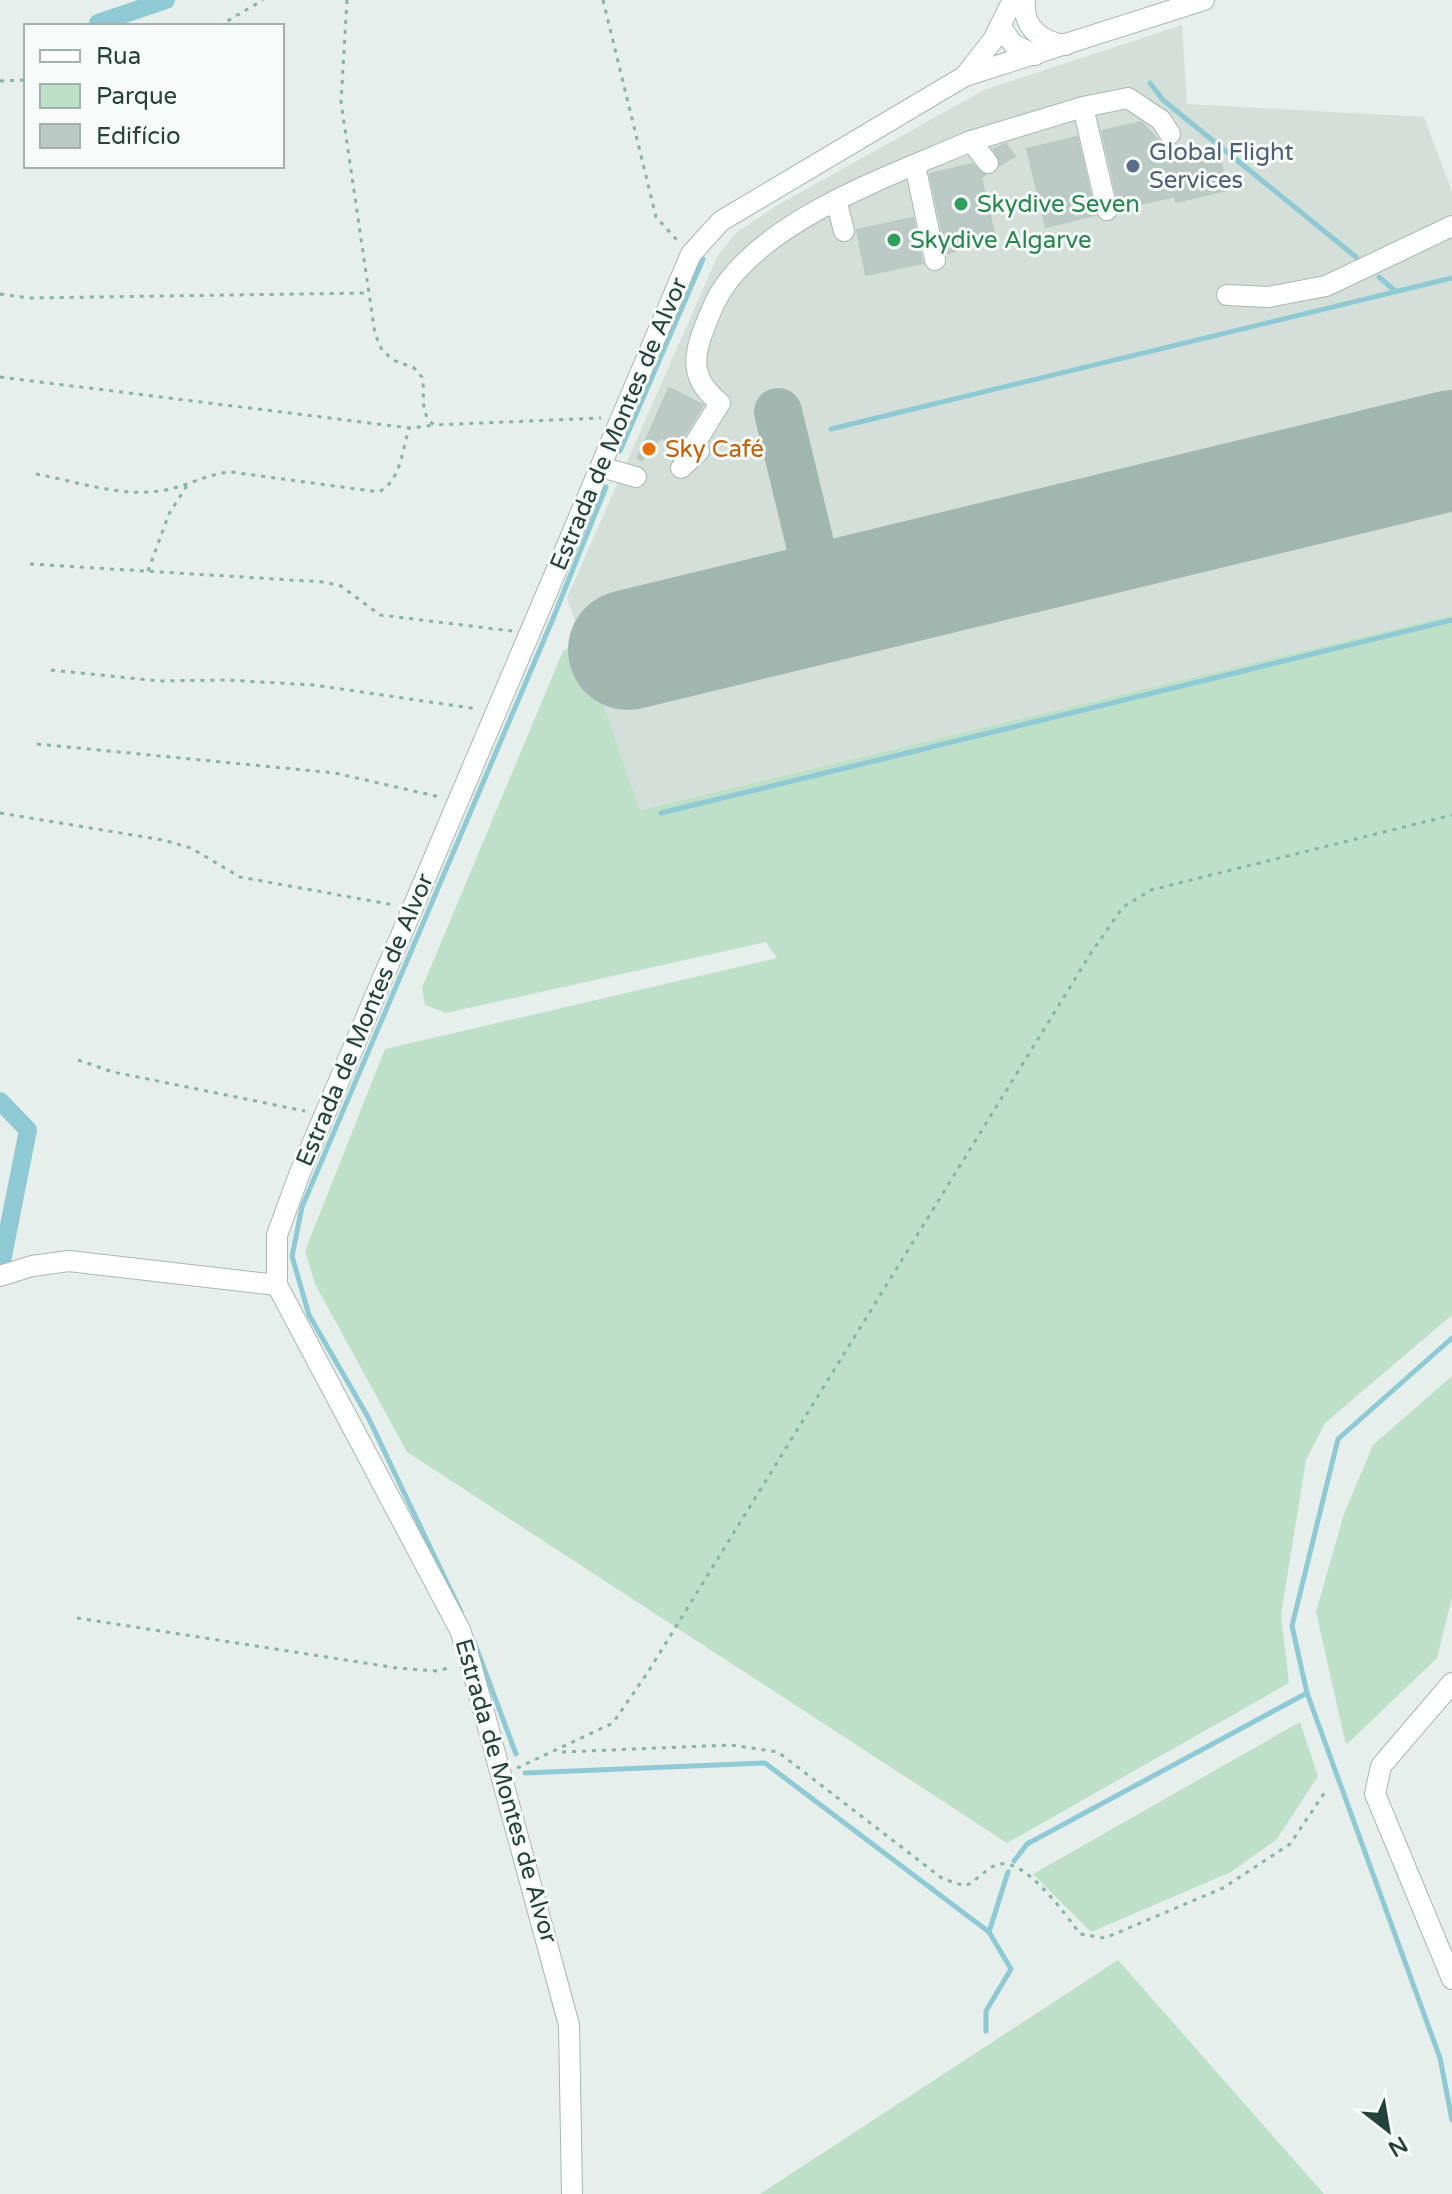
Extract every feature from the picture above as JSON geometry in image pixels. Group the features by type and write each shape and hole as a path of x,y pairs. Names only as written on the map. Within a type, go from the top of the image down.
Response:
{"street":[{"name":"Estrada de Montes de Alvor","path":"572,2194 569,2025 470,1661 460,1630 277,1285 277,1235 325,1114 691,254 721,221 965,76 1000,26 1013,0"},
{"path":"1025,0 1026,19 1036,44"},
{"path":"965,76 1036,44 1066,45 1204,0"},
{"path":"1000,26 1036,44"},
{"path":"681,468 699,451 694,445 720,403 702,387 697,375 695,353 722,290 739,269 779,235 836,200 971,141 1083,107 1128,98 1144,105 1161,120 1170,134"},
{"path":"1083,107 1107,210"},
{"path":"971,141 988,163"},
{"path":"915,165 935,260"},
{"path":"836,200 844,231"},
{"path":"1227,295 1268,297 1326,286 1452,226"},
{"path":"601,467 636,477"},
{"path":"0,1276 32,1266 69,1261 277,1285"},
{"path":"1452,1683 1381,1766 1375,1794 1452,1979"}],"path":[{"path":"222,24 263,0"},
{"path":"347,0 341,102 375,334 382,350 393,360 414,368 422,377 426,419 434,425"},
{"path":"603,0 656,217 691,254"},
{"path":"0,81 24,80"},
{"path":"0,294 29,298 367,293"},
{"path":"0,377 409,428 621,417"},
{"path":"36,474 129,491 159,491 188,484 211,473 231,472 379,492 390,486 396,476 409,428"},
{"path":"148,571 169,514 188,484"},
{"path":"30,564 324,582 341,586 380,615 531,634"},
{"path":"51,670 146,680 314,685 498,712"},
{"path":"37,744 335,773 459,802"},
{"path":"0,813 163,840 191,848 240,877 413,908"},
{"path":"501,1775 557,1752 613,1723 648,1672 1074,980 1123,907 1151,890 1452,815"},
{"path":"78,1060 113,1072 325,1114"},
{"path":"77,1618 397,1668 438,1671 470,1661"},
{"path":"557,1752 731,1745 778,1752 943,1879 965,1886 995,1865 1005,1863 1028,1875 1056,1902 1080,1934 1105,1938 1223,1888 1290,1844 1327,1789"}],"shaded area":[{"path":"1182,25 1187,104 1424,117 1452,192 1452,615 640,810 567,598 718,255 736,233 776,206 984,90"}],"green space":[{"path":"1452,615 1452,1315 1325,1423 1306,1460 1281,1615 1289,1683 1007,1843 407,1452 315,1284 305,1251 385,1049 777,958 766,942 446,1013 425,1005 422,988 563,651 581,639 640,810"},
{"path":"1452,1376 1452,1597 1437,1658 1346,1745 1316,1612 1344,1514 1373,1445"},
{"path":"1300,1722 1318,1776 1277,1839 1231,1872 1091,1932 1033,1874"},
{"path":"1118,1960 1324,2194 760,2194"}],"building":[{"path":"1141,122 1158,140 1164,163 1218,151 1227,190 1176,202 1175,196 1120,209 1102,131"},
{"path":"1077,137 1095,215 1046,227 1027,149"},
{"path":"1006,144 1015,156 1000,165 994,149"},
{"path":"972,164 985,175 981,178 996,241 947,253 930,174"},
{"path":"913,218 922,263 866,275 857,230"},
{"path":"669,388 703,405 683,438 681,450 676,446 670,450 662,436 642,460 638,458"}],"waterway":[{"path":"98,23 166,0"},
{"path":"1150,83 1163,100 1356,257"},
{"path":"620,451 703,259"},
{"path":"1379,277 1395,291"},
{"path":"831,429 1452,278"},
{"path":"461,1612 368,1417 309,1315 292,1256 302,1207 606,487"},
{"path":"661,813 1452,620"},
{"path":"0,1101 28,1130 2,1261"},
{"path":"1452,1338 1338,1439 1292,1626 1307,1693 1440,2058 1452,2120"},
{"path":"473,1639 516,1754"},
{"path":"1014,1861 1027,1844 1307,1693"},
{"path":"525,1773 765,1763 989,1932 1011,1969 986,2011 986,2031"},
{"path":"989,1932 1008,1872"}],"taxiway":[{"path":"778,412 819,581 828,593 845,597"}],"runway":[{"path":"628,650 1452,450"}],"place":[{"name":"Global Flight Services","path":"1133,166"},
{"name":"Skydive Seven","path":"961,204"},
{"name":"Skydive Algarve","path":"894,240"},
{"name":"Sky Café","path":"649,449"}]}
